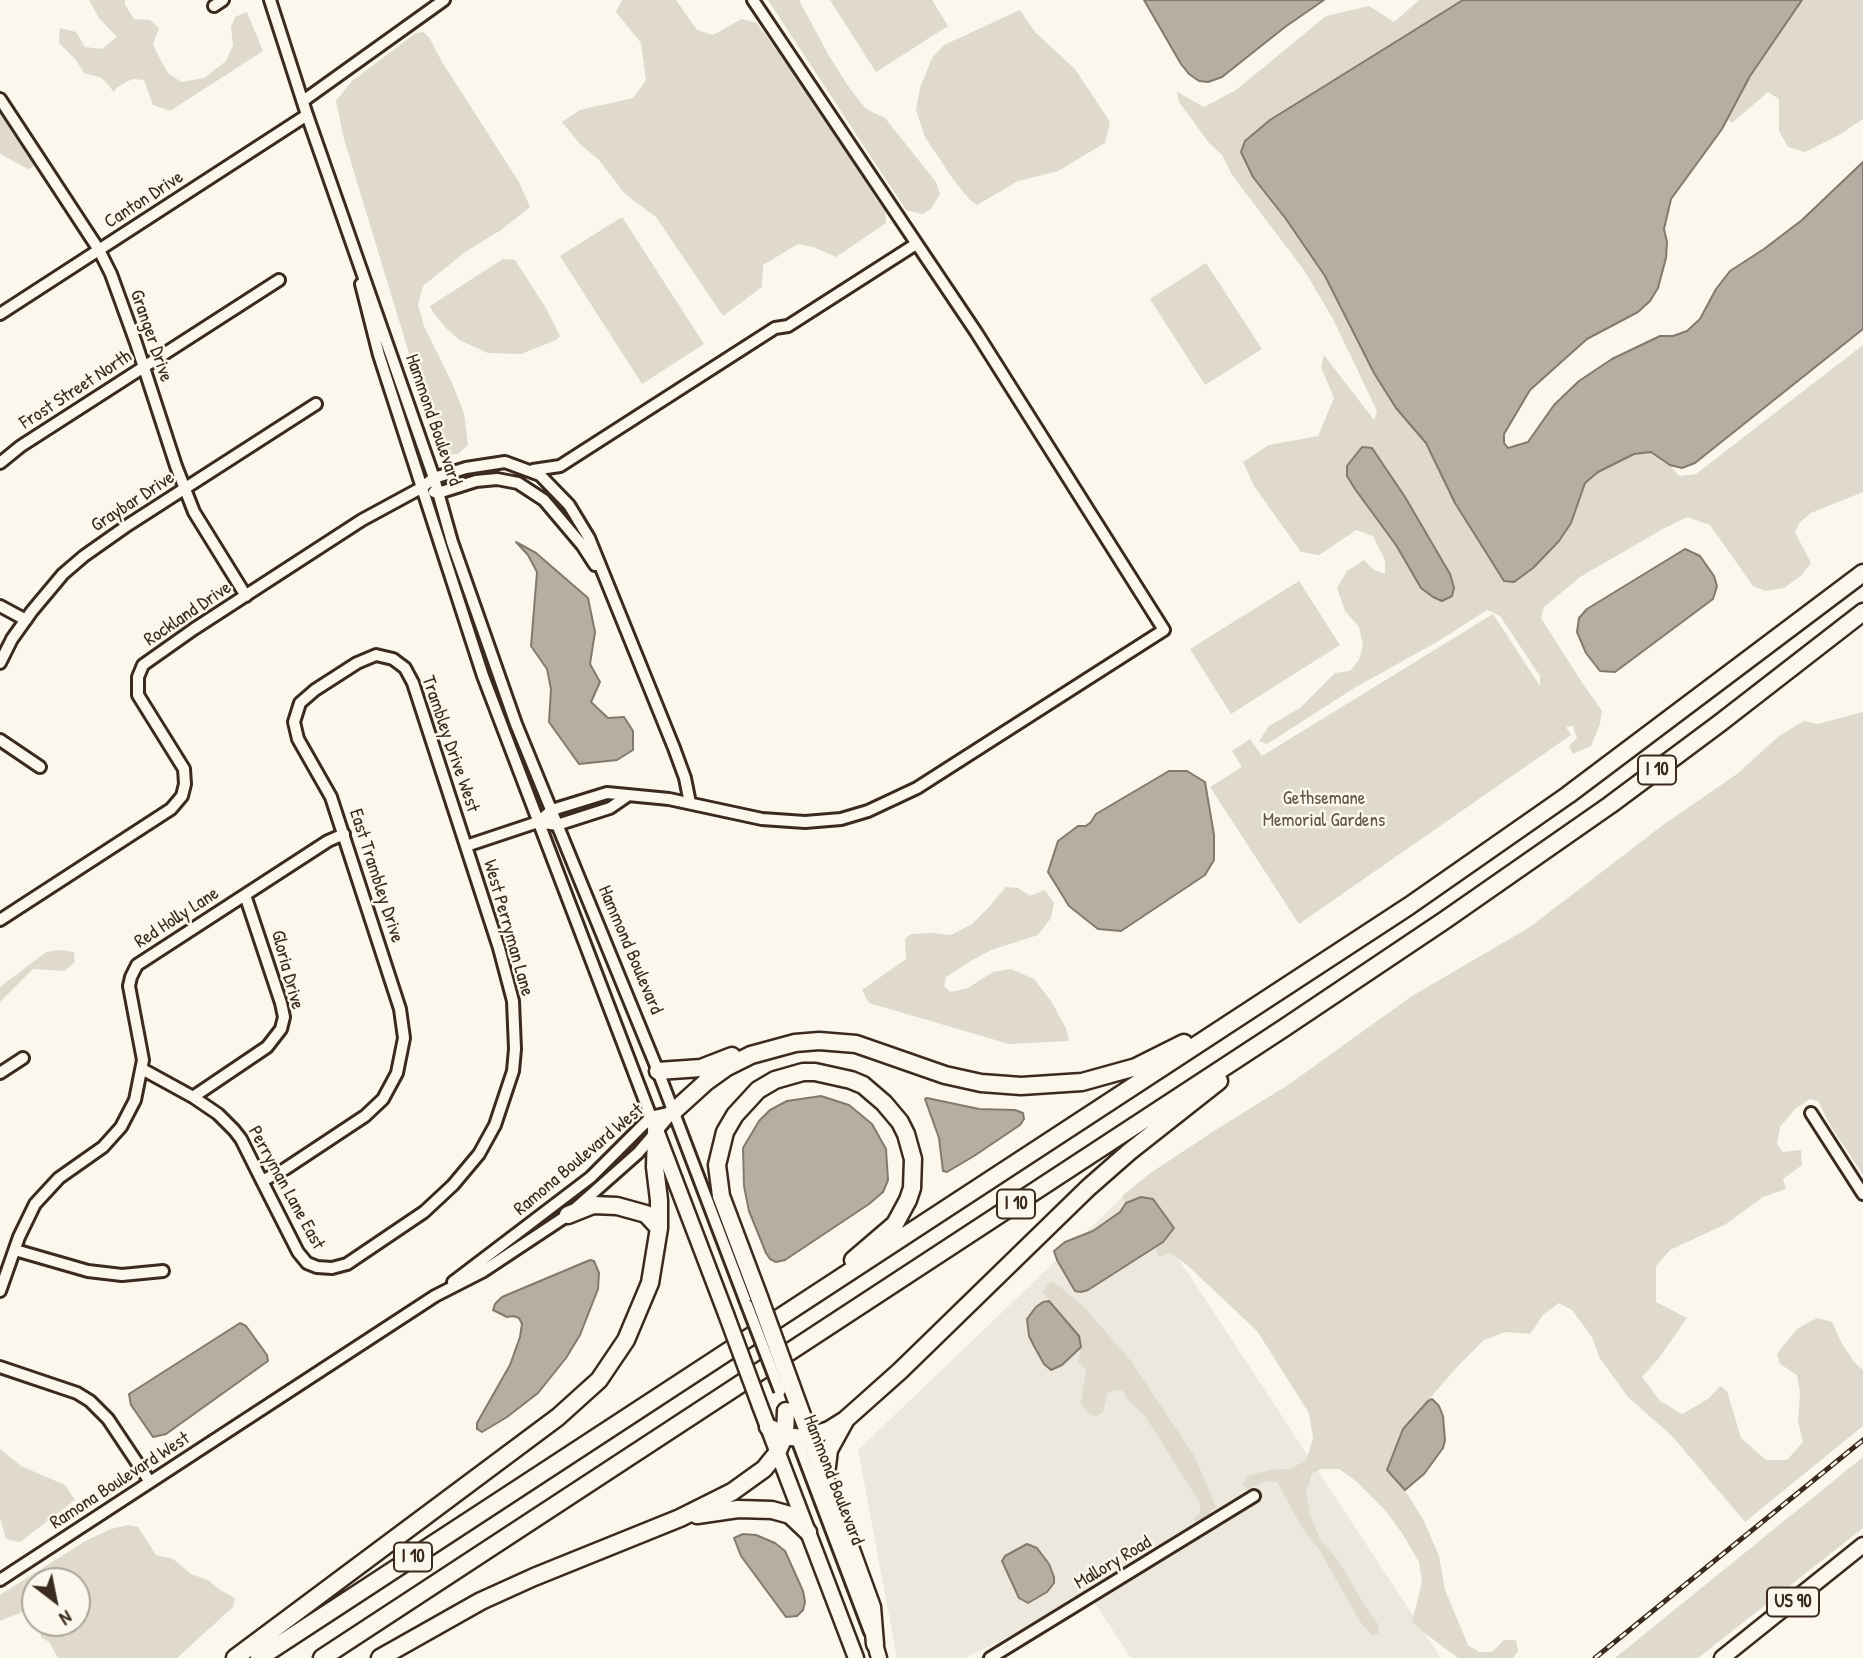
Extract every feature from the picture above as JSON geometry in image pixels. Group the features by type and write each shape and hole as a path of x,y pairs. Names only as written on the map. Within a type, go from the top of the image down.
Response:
{"highway":[{"name":"I 10","path":"259,1658 1284,989 1568,795 1863,573"},
{"name":"I 10","path":"322,1658 1284,1028 1611,805 1863,611"},
{"path":"673,1112 706,1082 751,1055 795,1043 819,1041 856,1044 945,1075 981,1083 1021,1086 1082,1082 1146,1062 1178,1047 1241,1006 1284,989"},
{"path":"380,1658 492,1596 680,1518 749,1482 797,1437 829,1430 845,1420 900,1371 1088,1188 1284,1028"},
{"path":"658,1071 701,1068 753,1047 782,1041 795,1043"},
{"path":"795,1308 885,1234 903,1211 912,1188 911,1147 900,1122 876,1095 863,1085 827,1073 803,1072 775,1080 750,1098 735,1115 726,1132 717,1165 721,1196 753,1301 786,1388 797,1437"},
{"path":"235,1658 558,1418 592,1387 612,1362 643,1305 656,1255 659,1200 654,1125"},
{"path":"568,1215 593,1205 617,1206 646,1214 659,1228"},
{"path":"786,1410 797,1437 826,1480 872,1607 877,1651"},
{"path":"826,1480 829,1451 845,1420"},
{"path":"768,1427 797,1437"},
{"path":"680,1518 738,1509 772,1510 790,1515 808,1532"}],"main road":[{"name":"Hammond Boulevard","path":"654,1125 856,1658"},
{"name":"US 90","path":"1722,1658 1863,1545"}],"street":[{"name":"Hammond Boulevard","path":"270,0 516,724 673,1112 753,1301"},
{"path":"303,101 444,0"},
{"path":"466,846 538,822 552,810 607,793 690,803 762,819 806,822 841,819 868,811 917,788 1164,630 976,332 753,0"},
{"name":"Granger Drive","path":"0,99 99,250 120,295 194,513 246,596"},
{"name":"Canton Drive","path":"0,314 307,115"},
{"path":"529,471 560,466 775,328 788,326 916,244"},
{"name":"Hammond Boulevard","path":"355,254 379,355 483,676 654,1125"},
{"name":"Frost Street North","path":"0,463 21,446 279,280"},
{"name":"Graybar Drive","path":"0,663 12,639 26,620 63,574 84,556 316,404"},
{"path":"434,478 466,468 505,462 540,475 569,505 589,538 685,778 690,803"},
{"path":"559,494 557,482 560,466"},
{"name":"Rockland Drive","path":"0,920 151,823 179,801 185,784 184,769 142,704 137,687 144,665 194,629 362,520 422,488 434,478"},
{"path":"422,488 438,494 475,481 497,479 518,483 544,500 582,545 608,585"},
{"path":"0,607 26,620"},
{"name":"East Trambley Drive","path":"262,1181 285,1169 373,1110 389,1091 402,1055 404,1028 400,1009 344,834 331,797 295,732 295,715 300,704 315,690 357,663 376,655 393,659"},
{"name":"Trambley Drive West","path":"393,659 405,668 413,683 466,846"},
{"path":"0,740 40,767"},
{"path":"538,822 557,825 610,808 626,797"},
{"name":"Red Holly Lane","path":"0,1290 29,1216 46,1190 103,1147 121,1127 135,1100 142,1069 141,1041 129,992 134,970 144,959 328,841 344,834"},
{"name":"West Perryman Lane","path":"332,1268 356,1259 424,1212 462,1175 479,1154 495,1125 509,1086 515,1049 513,1001 466,846"},
{"name":"Gloria Drive","path":"193,1097 267,1047 281,1029 284,1017 281,1003 245,895"},
{"path":"0,1073 23,1058"},
{"name":"Perryman Lane East","path":"142,1069 193,1097 218,1114 234,1130 298,1252 307,1263 332,1268"},
{"name":"Ramona Boulevard West","path":"0,1580 435,1296 673,1112"},
{"name":"Ramona Boulevard West","path":"435,1296 482,1272 568,1215 617,1172 654,1125 673,1112"},
{"path":"1811,1114 1863,1194"},
{"path":"15,1250 88,1271 122,1275 163,1271"},
{"path":"0,1367 77,1393 90,1401 108,1419 150,1482"},
{"name":"Hammond Boulevard","path":"786,1388 786,1410"},
{"name":"Hammond Boulevard","path":"797,1437 877,1651"},
{"name":"Mallory Road","path":"990,1658 1254,1496"}],"shaded area":[{"path":"1144,0 1324,0 1222,77 1208,82 1199,81 1181,64"},
{"path":"1463,0 1802,0 1750,76 1722,129 1671,199 1664,229 1666,258 1658,288 1650,301 1638,312 1587,339 1530,390 1504,434 1504,443 1508,448 1528,442 1554,405 1579,381 1612,359 1660,336 1673,336 1687,331 1700,319 1716,289 1730,271 1802,220 1863,162 1863,329 1695,463 1682,468 1670,465 1651,452 1634,454 1598,472 1585,483 1571,523 1559,541 1533,568 1514,582 1504,581 1455,503 1426,443 1396,408 1374,373 1325,276 1253,177 1241,152 1245,141 1270,120"},
{"path":"1362,447 1372,448 1405,497 1450,574 1454,588 1452,596 1442,601 1421,588 1396,545 1347,476 1347,466"},
{"path":"516,542 536,553 588,598 595,632 590,664 600,682 591,702 608,718 624,717 633,731 633,750 617,760 579,764 549,722 551,689 547,669 531,646 537,572 528,555"},
{"path":"1685,549 1700,556 1714,576 1717,586 1713,599 1615,672 1600,671 1586,653 1577,632 1579,618 1587,609"},
{"path":"1169,771 1187,771 1205,782 1214,835 1214,860 1205,875 1121,931 1098,929 1069,906 1048,872 1058,841 1078,826 1086,826 1096,814"},
{"path":"821,1096 849,1105 872,1124 886,1149 888,1180 883,1192 869,1204 785,1260 776,1262 766,1253 749,1211 744,1186 743,1148 759,1121 770,1110 787,1101"},
{"path":"925,1099 979,1109 1015,1110 1023,1113 1024,1119 1020,1125 947,1172 943,1171 939,1138"},
{"path":"1132,1188 1441,1658 1131,1658 1091,1597 965,1658 897,1658 858,1450"},
{"path":"1141,1197 1153,1199 1174,1228 1163,1242 1088,1290 1075,1291 1054,1251 1065,1242 1093,1231 1120,1212 1126,1203"},
{"path":"590,1260 594,1261 599,1273 598,1289 580,1335 566,1358 538,1393 482,1432 477,1429 477,1423 510,1365 522,1324 519,1318 507,1317 493,1310 495,1304 502,1297"},
{"path":"1049,1301 1079,1336 1081,1347 1062,1365 1051,1370 1044,1364 1029,1336 1027,1319 1036,1307"},
{"path":"240,1323 246,1326 267,1355 268,1361 166,1434 153,1437 131,1405 129,1394"},
{"path":"1432,1399 1443,1416 1443,1448 1424,1474 1405,1490 1387,1470 1403,1429"},
{"path":"743,1534 756,1535 775,1543 785,1551 803,1591 805,1602 803,1610 797,1616 786,1617 741,1556 734,1538"},
{"path":"1027,1544 1037,1548 1049,1564 1054,1577 1054,1583 1047,1592 1028,1603 1019,1598 1002,1561 1005,1556"}],"green space":[{"path":"89,0 125,0 125,5 134,19 150,20 159,28 153,45 168,73 181,82 204,78 226,61 233,45 231,27 235,17 247,12 263,51 170,111 153,105 144,80 132,79 114,92 102,78 84,73 76,60 59,43 60,28 76,32 85,47 102,49 117,37 99,18"},
{"path":"622,0 676,0 697,30 713,35 742,19 757,23 819,109 885,211 886,223 836,257 798,244 763,265 762,287 723,316 656,217 625,194 599,160 580,144 562,122 580,110 633,98 646,80 641,43 616,12"},
{"path":"768,0 799,0 848,86 866,109 885,118 936,182 940,194 931,209 922,214 906,210"},
{"path":"830,0 932,0 948,26 876,72"},
{"name":"Gethsemane Memorial Gardens","path":"1419,0 1463,0 1270,120 1245,141 1253,177 1325,276 1374,373 1396,408 1426,443 1455,503 1504,581 1571,523 1585,483 1598,472 1634,454 1652,452 1670,465 1679,476 1696,474 1863,345 1863,492 1811,513 1799,523 1795,532 1811,563 1802,575 1784,588 1765,591 1753,586 1710,525 1687,517 1580,577 1544,607 1541,618 1602,711 1591,746 1573,754 1569,746 1577,738 1573,726 1566,727 1571,735 1299,924 1210,787 1242,767 1232,751 1250,739 1262,756 1493,614 1540,686 1540,676 1500,616 1487,610 1437,642 1356,687 1267,744 1259,741 1269,726 1300,708 1335,673 1350,671 1359,660 1363,645 1359,627 1345,611 1337,588 1347,571 1364,560 1374,570 1385,574 1385,560 1373,536 1356,530 1319,555 1301,552 1254,486 1243,462 1269,445 1318,436 1334,398 1321,367 1324,355 1374,420 1377,411 1333,319 1304,270 1232,175 1222,155 1209,143 1179,102 1177,92 1204,107 1236,90 1326,16 1369,6 1394,22","holes":["1362,447 1405,497 1450,574 1433,597 1421,588 1396,545 1355,489 1357,454"]},
{"path":"1802,0 1863,0 1863,119 1805,152 1788,147 1779,131 1779,99 1768,92 1732,123 1727,118 1750,76"},
{"path":"1020,10 1035,32 1075,69 1110,122 1105,143 1058,171 1018,181 977,205 953,179 925,137 916,110 920,88 932,58 944,45"},
{"path":"423,32 429,37 442,62 519,182 530,207 501,230 465,252 423,286 418,305 424,326 464,413 468,445 458,454 445,455 438,449 344,139 336,101 352,81 416,33"},
{"path":"0,112 34,162 33,167 28,169 0,154"},
{"path":"622,217 704,344 642,384 560,256"},
{"path":"503,259 515,260 546,308 560,336 556,340 521,354 488,353 459,340 433,312 430,306"},
{"path":"1206,263 1262,349 1205,385 1150,299"},
{"path":"1299,581 1340,645 1231,714 1190,649"},
{"path":"1863,712 1863,1175 1830,1125 1818,1101 1810,1099 1795,1109 1780,1127 1777,1143 1782,1152 1801,1150 1802,1165 1783,1179 1786,1189 1763,1197 1726,1224 1670,1250 1656,1266 1656,1302 1687,1318 1642,1377 1660,1401 1682,1414 1708,1399 1720,1386 1727,1391 1741,1438 1766,1460 1787,1460 1803,1442 1798,1421 1800,1393 1797,1375 1780,1364 1777,1354 1797,1329 1817,1318 1832,1322 1842,1344 1863,1370 1863,1426 1745,1522 1673,1437 1628,1397 1599,1357 1592,1337 1572,1310 1559,1303 1543,1315 1530,1334 1505,1332 1484,1340 1403,1429 1387,1469 1405,1490 1424,1521 1439,1556 1445,1590 1468,1645 1479,1652 1492,1652 1504,1640 1516,1640 1518,1651 1513,1658 1458,1658 1412,1622 1422,1582 1419,1562 1402,1533 1384,1509 1356,1481 1339,1469 1322,1469 1312,1473 1306,1492 1310,1515 1321,1541 1338,1560 1378,1624 1379,1634 1371,1635 1359,1620 1320,1551 1303,1529 1277,1482 1266,1481 1248,1489 1242,1485 1249,1475 1289,1469 1306,1461 1313,1438 1309,1413 1257,1331 1187,1265 1171,1253 1159,1257 1156,1249 1174,1228 1153,1199 1141,1197 1126,1203 1122,1196 1149,1174 1288,1085 1412,996 1530,927 1663,825 1737,774 1779,736 1804,721 1818,724"},
{"path":"1006,887 1018,888 1030,896 1045,890 1054,903 1051,918 1038,935 991,950 946,977 944,986 950,992 968,988 993,972 1011,969 1034,979 1051,1001 1066,1028 1069,1041 1009,1044 869,1003 862,990 906,959 905,939 911,934 951,935 972,924"},
{"path":"46,952 74,952 75,962 64,971 33,969 0,1002 0,987"},
{"path":"1053,1281 1085,1308 1131,1361 1195,1457 1216,1507 1201,1521 1196,1522 1193,1518 1200,1513 1200,1503 1145,1416 1127,1399 1123,1391 1108,1392 1103,1412 1095,1417 1086,1411 1081,1403 1086,1370 1078,1362 1081,1347 1067,1321 1043,1292 1046,1285"},
{"path":"0,1449 21,1466 65,1485 75,1500 20,1542 6,1539 0,1518"},
{"path":"1863,1457 1863,1528 1698,1658 1615,1658"},
{"path":"128,1525 138,1527 156,1555 173,1559 191,1574 208,1580 235,1598 233,1607 177,1658 58,1658 49,1642 41,1637 91,1637 91,1567 44,1567 87,1540"},
{"path":"21,1582 21,1613 0,1621 0,1595"}],"railway":[{"path":"1595,1658 1863,1440"}]}
